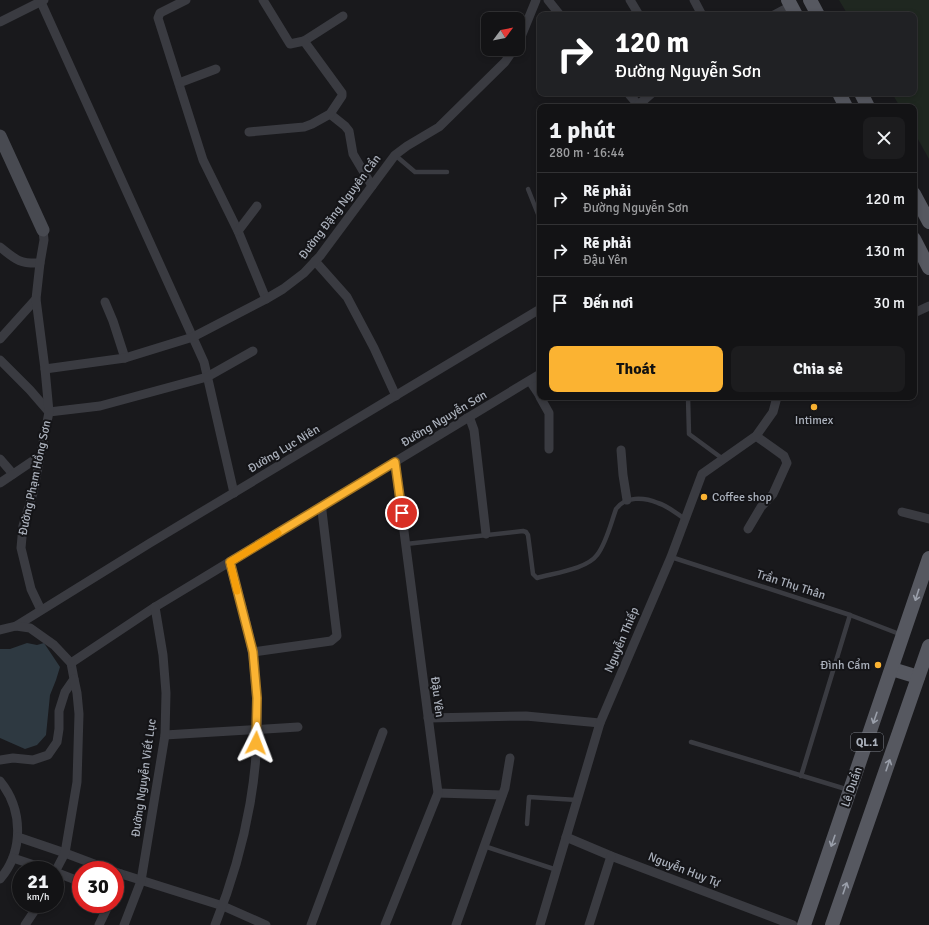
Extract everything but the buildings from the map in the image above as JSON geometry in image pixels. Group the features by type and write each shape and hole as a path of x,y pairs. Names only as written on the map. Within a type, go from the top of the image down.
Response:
{"main road":[{"path":"810,0 816,12"},
{"path":"917,200 929,222"},
{"path":"917,245 929,268"},
{"name":"Lê Duẩn","path":"804,925 929,558"},
{"name":"QL.1","path":"832,925 918,677 926,662 929,646"},
{"path":"892,669 918,677"}],"street":[{"path":"0,22 42,0 204,362 234,493"},
{"path":"186,0 158,15 203,160 238,231 266,299"},
{"path":"263,0 290,44 304,41 343,16"},
{"path":"525,27 536,0"},
{"path":"548,0 558,12"},
{"path":"630,0 637,12"},
{"path":"694,0 700,12"},
{"path":"781,12 792,7"},
{"path":"249,132 304,127 312,124 330,114 342,96 342,93 304,41"},
{"name":"Đường Đặng Nguyên Cẩn","path":"45,369 125,358 193,337 266,299 295,281 315,261 395,155 439,127 509,56"},
{"path":"179,83 216,69"},
{"path":"630,96 636,104"},
{"path":"640,104 649,96"},
{"path":"330,114 345,126 348,131 353,154 372,186"},
{"name":"Đường Phạm Hồng Sơn","path":"0,136 43,230 44,240 36,299 49,412 33,493 23,526 21,548 31,589 41,610"},
{"path":"238,231 257,206"},
{"path":"0,247 14,258 24,263 40,264"},
{"path":"315,261 347,297 374,348 396,396"},
{"path":"0,338 36,299"},
{"path":"105,302 125,358"},
{"path":"917,312 929,306"},
{"name":"Đường Lục Niên","path":"16,626 537,311"},
{"path":"0,360 30,390 49,412 100,406 207,377 253,351"},
{"name":"Đường Nguyễn Sơn","path":"71,663 155,608 537,376"},
{"path":"530,380 537,392"},
{"path":"542,400 549,413 549,449"},
{"name":"Nguyễn Thiếp","path":"540,925 600,723 671,557 702,474 756,436 773,412 776,400"},
{"path":"467,418 470,419 474,430 486,534"},
{"path":"748,529 761,507 774,494 787,463 784,456 756,436"},
{"path":"621,450 627,500"},
{"path":"0,482 40,456"},
{"path":"0,459 12,474"},
{"name":"Đậu Yên","path":"385,925 438,793 395,462"},
{"path":"253,652 331,641 337,636 322,506"},
{"path":"902,512 929,519"},
{"path":"215,925 223,906 233,874 248,810 254,770 257,730 257,698 253,652 230,562"},
{"name":"Đường Nguyễn Viết Lục","path":"124,925 141,881 165,735 166,693 163,654 155,608"},
{"path":"0,630 16,626 30,628 54,646 71,663 77,693 79,714 77,782 64,852 60,861"},
{"path":"0,760 13,758 33,760 48,755 57,742 59,729 58,711 64,692 74,679"},
{"path":"428,718 526,716 600,723"},
{"path":"165,735 298,727"},
{"path":"311,925 383,732"},
{"path":"456,925 502,795 510,758"},
{"path":"0,781 10,795 18,821 18,837 13,858 0,879"},
{"path":"438,793 502,795"},
{"path":"18,837 87,861"},
{"name":"Nguyễn Huy Tự","path":"566,837 611,856 793,925"},
{"path":"589,925 611,856"},
{"path":"13,858 22,861"},
{"path":"124,875 223,906 266,925"},
{"path":"26,925 33,913"},
{"path":"99,925 105,913"}],"lane":[{"path":"395,155 414,172 447,172"},
{"path":"528,189 537,212"},
{"path":"688,400 689,434 723,459"},
{"path":"406,544 486,534 526,532 528,535 533,574 537,578 582,565 593,559 601,549 616,509 627,500 632,499 658,503 685,519"},
{"name":"Trần Thụ Thân","path":"671,557 850,615 904,635"},
{"path":"801,776 850,615"},
{"path":"691,742 850,790"},
{"path":"527,824 529,797 577,800"},
{"path":"484,846 557,870"}],"shaded area":[{"path":"839,0 929,0 929,159 917,137 917,104 898,104 894,96 917,96 917,12 846,12"},
{"path":"27,643 37,645 44,643 60,667 50,695 46,735 37,745 25,749 0,738 0,649 10,649"}],"slow traffic":[{"path":"237,591 230,562 278,533"}],"place":[{"name":"Intimex","path":"814,407"},
{"name":"Coffee shop","path":"704,497"},
{"name":"Đình Cẩm","path":"878,665"}],"route":[{"path":"256,743 257,698 253,652 230,562 395,462 402,513"}]}
